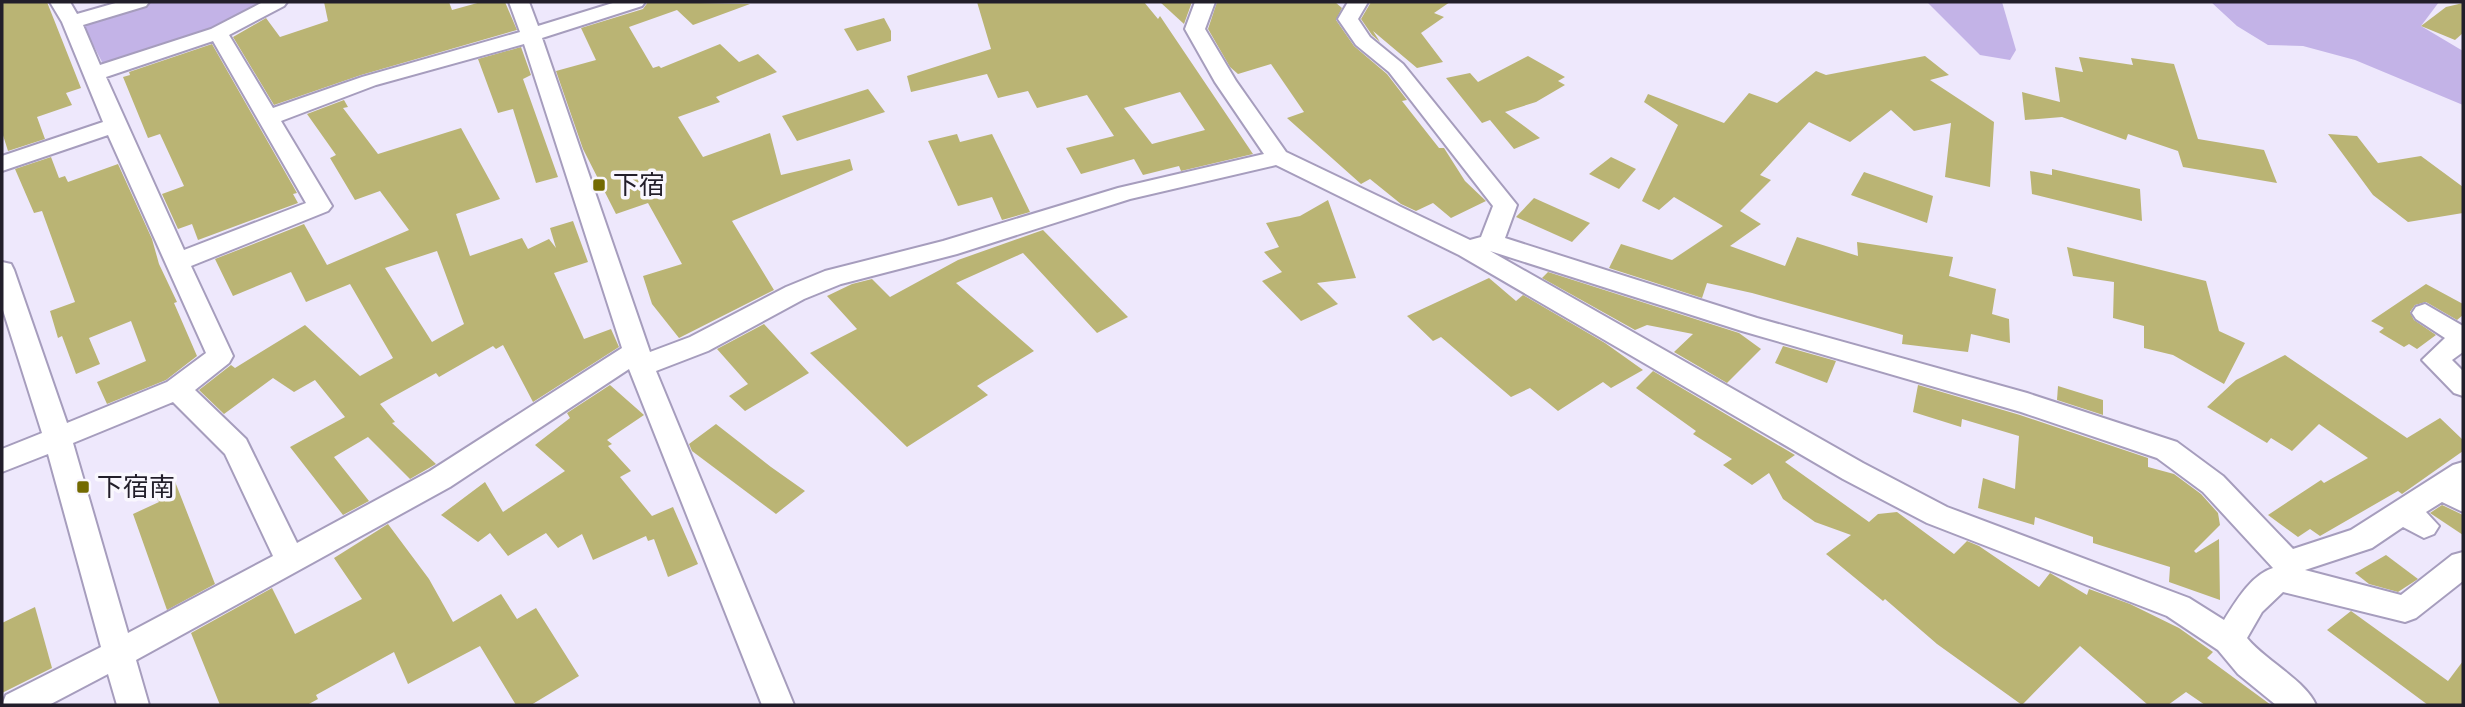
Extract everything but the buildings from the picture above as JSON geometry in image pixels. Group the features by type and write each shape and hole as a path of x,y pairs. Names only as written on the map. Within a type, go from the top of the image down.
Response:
{"street":[{"path":"2,461 177,388 219,356 115,125 72,22 60,2"},
{"path":"72,22 139,2"},
{"path":"95,74 218,33 277,2"},
{"path":"519,2 639,358 778,705"},
{"path":"267,118 369,81 532,35 635,2"},
{"path":"1205,2 1195,29 1226,82 1278,157 1479,245 2027,403 2168,450 2213,484 2290,571 2405,609 2463,564"},
{"path":"1358,2 1348,19 1363,41 1396,68 1505,205 1479,245"},
{"path":"178,262 320,206 218,33"},
{"path":"2,164 115,125"},
{"path":"18,705 440,479 639,358 699,344 795,293 834,277 948,248 1126,193 1242,168 1278,157"},
{"path":"1479,245 1841,464 1937,515 2047,554 2178,607 2229,639 2249,664 2300,705"},
{"path":"2,270 58,438 133,705"},
{"path":"2426,313 2463,338 2435,360 2463,386"},
{"path":"177,388 236,447 290,559"},
{"path":"2229,639 2251,603 2277,579 2361,539 2414,519 2456,487"}],"shaded area":[{"path":"153,2 271,2 273,6 104,66 82,23"},
{"path":"1927,2 2002,2 2016,50 2010,60 1980,55"},
{"path":"2211,2 2439,2 2421,26 2463,51 2463,105 2355,60 2303,46 2268,45 2237,26"}],"place":[{"name":"下宿","path":"599,185"},
{"name":"下宿南","path":"83,487"}]}
